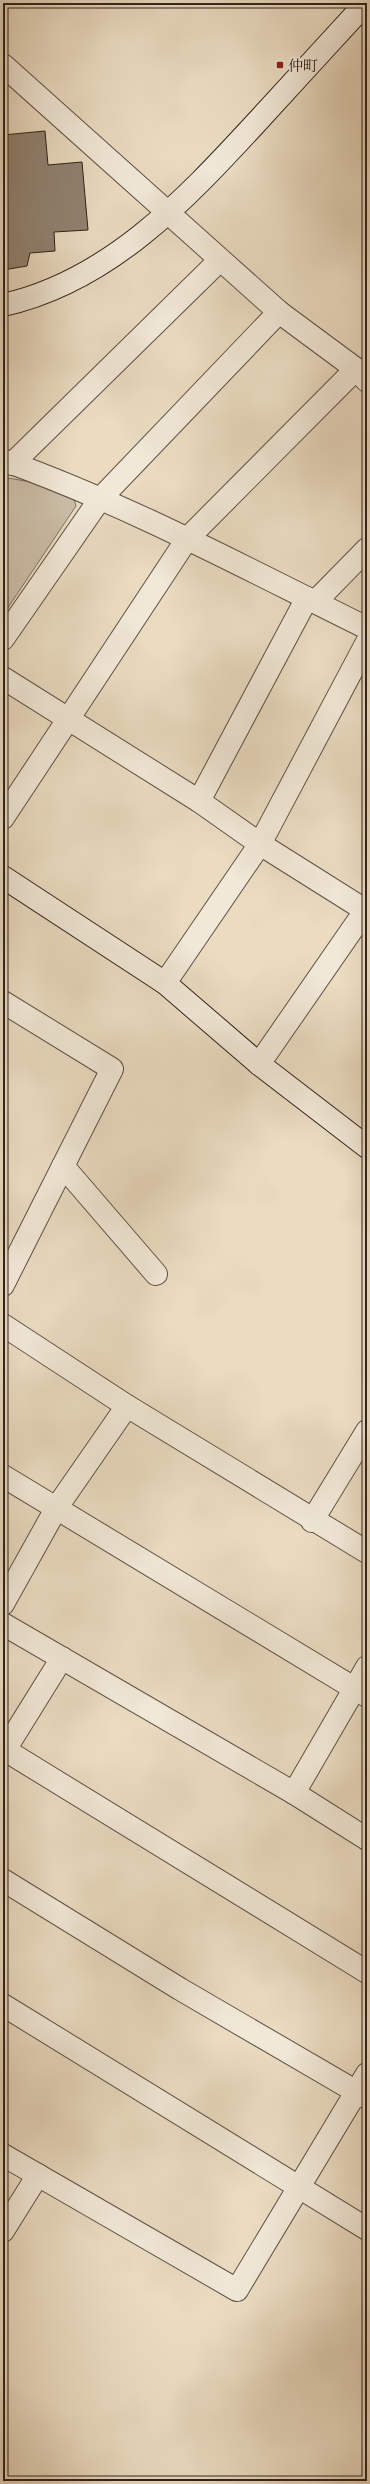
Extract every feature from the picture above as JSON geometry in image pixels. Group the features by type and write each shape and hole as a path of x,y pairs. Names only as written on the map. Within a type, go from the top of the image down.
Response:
{"street":[{"path":"3,305 50,291 86,272 128,246 168,214 216,166 366,3"},
{"path":"3,65 11,84 168,214 279,312 362,375 187,539 66,719 3,818"},
{"path":"220,260 8,462 56,479 187,539 367,628"},
{"path":"3,639 100,499 279,312"},
{"path":"199,801 311,600 367,549"},
{"path":"165,982 260,844 367,642"},
{"path":"3,678 66,719 199,801 260,844 366,909 259,1064"},
{"path":"3,877 165,982 259,1064 367,1146"},
{"path":"3,1002 112,1069 3,1285"},
{"path":"63,1166 156,1274"},
{"path":"3,1325 127,1406 312,1520 367,1552"},
{"path":"3,1604 57,1507 127,1406"},
{"path":"312,1520 367,1431"},
{"path":"3,1476 57,1507 361,1692"},
{"path":"3,1624 294,1794 367,1839"},
{"path":"62,1658 4,1751 367,1972"},
{"path":"294,1794 361,1692 367,1667"},
{"path":"3,1880 180,1989 363,2088 297,2187 237,2290 3,2155"},
{"path":"3,2005 367,2229"},
{"path":"3,2231 38,2175"}],"shaded area":[{"path":"3,477 47,485 73,496 76,506 3,615"}],"building":[{"path":"45,131 48,165 82,162 88,230 54,232 55,251 30,253 27,266 3,270 3,135"}],"place":[{"name":"仲町","path":"280,65"}]}
